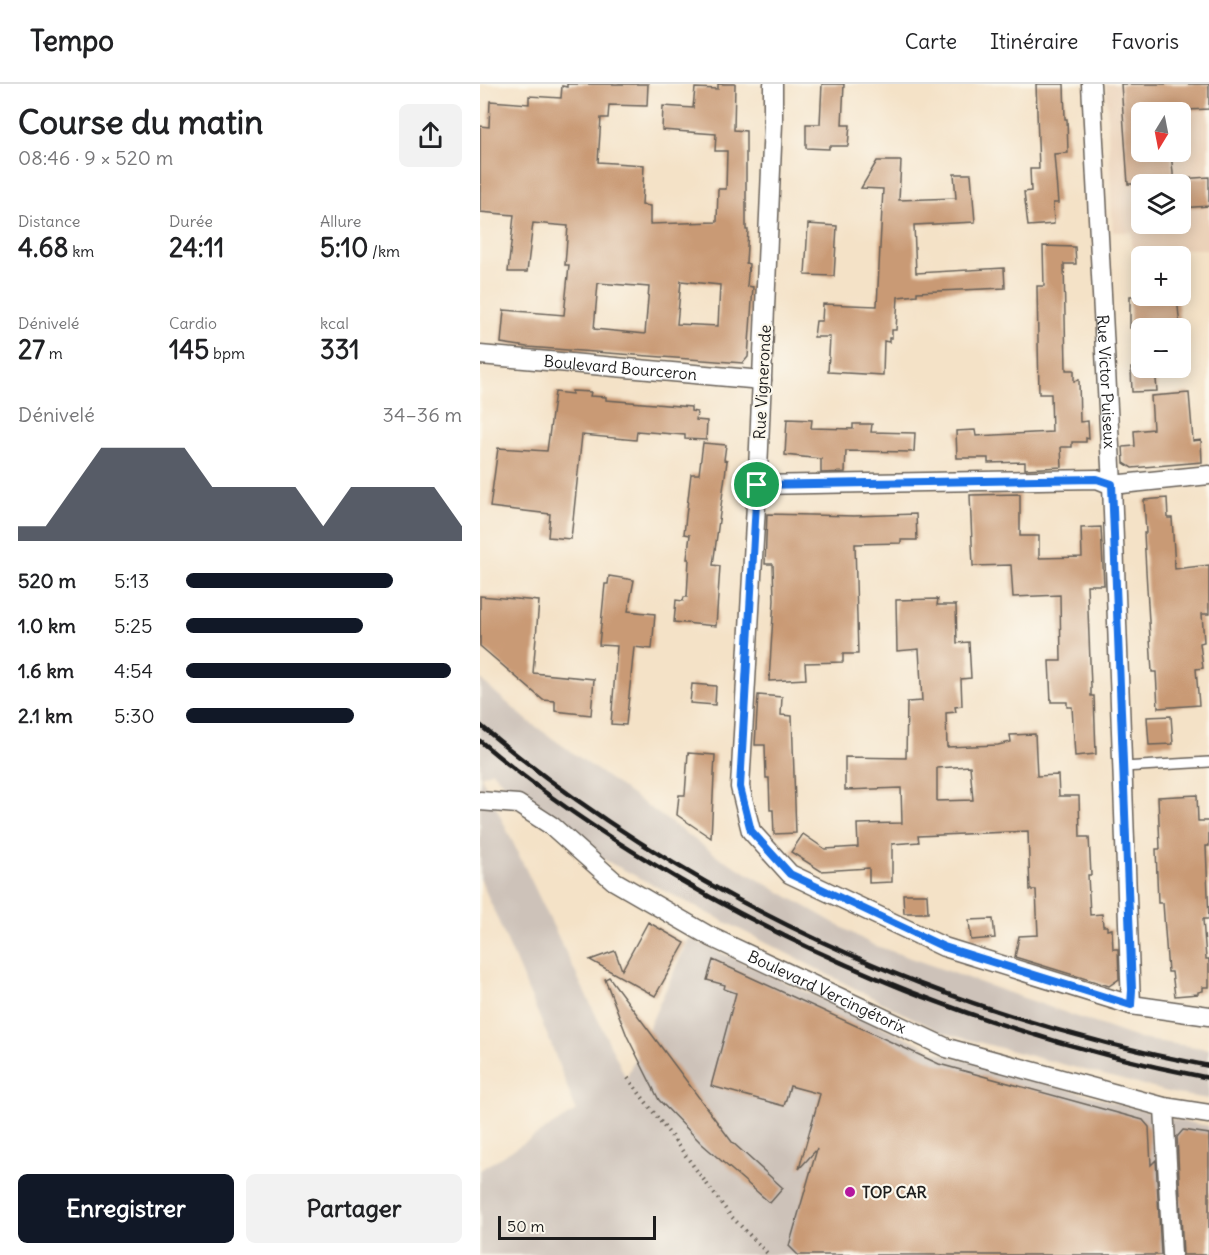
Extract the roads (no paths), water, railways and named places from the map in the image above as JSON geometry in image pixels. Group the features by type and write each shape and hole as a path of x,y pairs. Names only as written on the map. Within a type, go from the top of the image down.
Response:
{"street":[{"name":"Rue Vigneronde","path":"773,84 762,380 740,787 751,831 790,874 944,947 1131,1005 1209,1016"},
{"name":"Rue Victor Puiseux","path":"1091,84 1112,484 1131,1005"},
{"name":"Boulevard Bourceron","path":"480,355 762,380"},
{"path":"757,485 1097,479 1112,484 1209,475"},
{"name":"Boulevard Vercingétorix","path":"480,801 518,804 552,826 614,881 711,937 947,1048 1164,1107 1209,1114"},
{"path":"1164,1107 1172,1255"}],"lane":[{"path":"1123,767 1209,762"}],"railway":[{"path":"480,725 560,788 644,845 732,896 822,942 916,982 1012,1016 1110,1044 1209,1066"},
{"path":"480,741 520,774 606,834 715,900 782,935 920,995 990,1021 1062,1043 1209,1078"}],"place":[{"name":"TOP CAR","path":"850,1192"}]}
